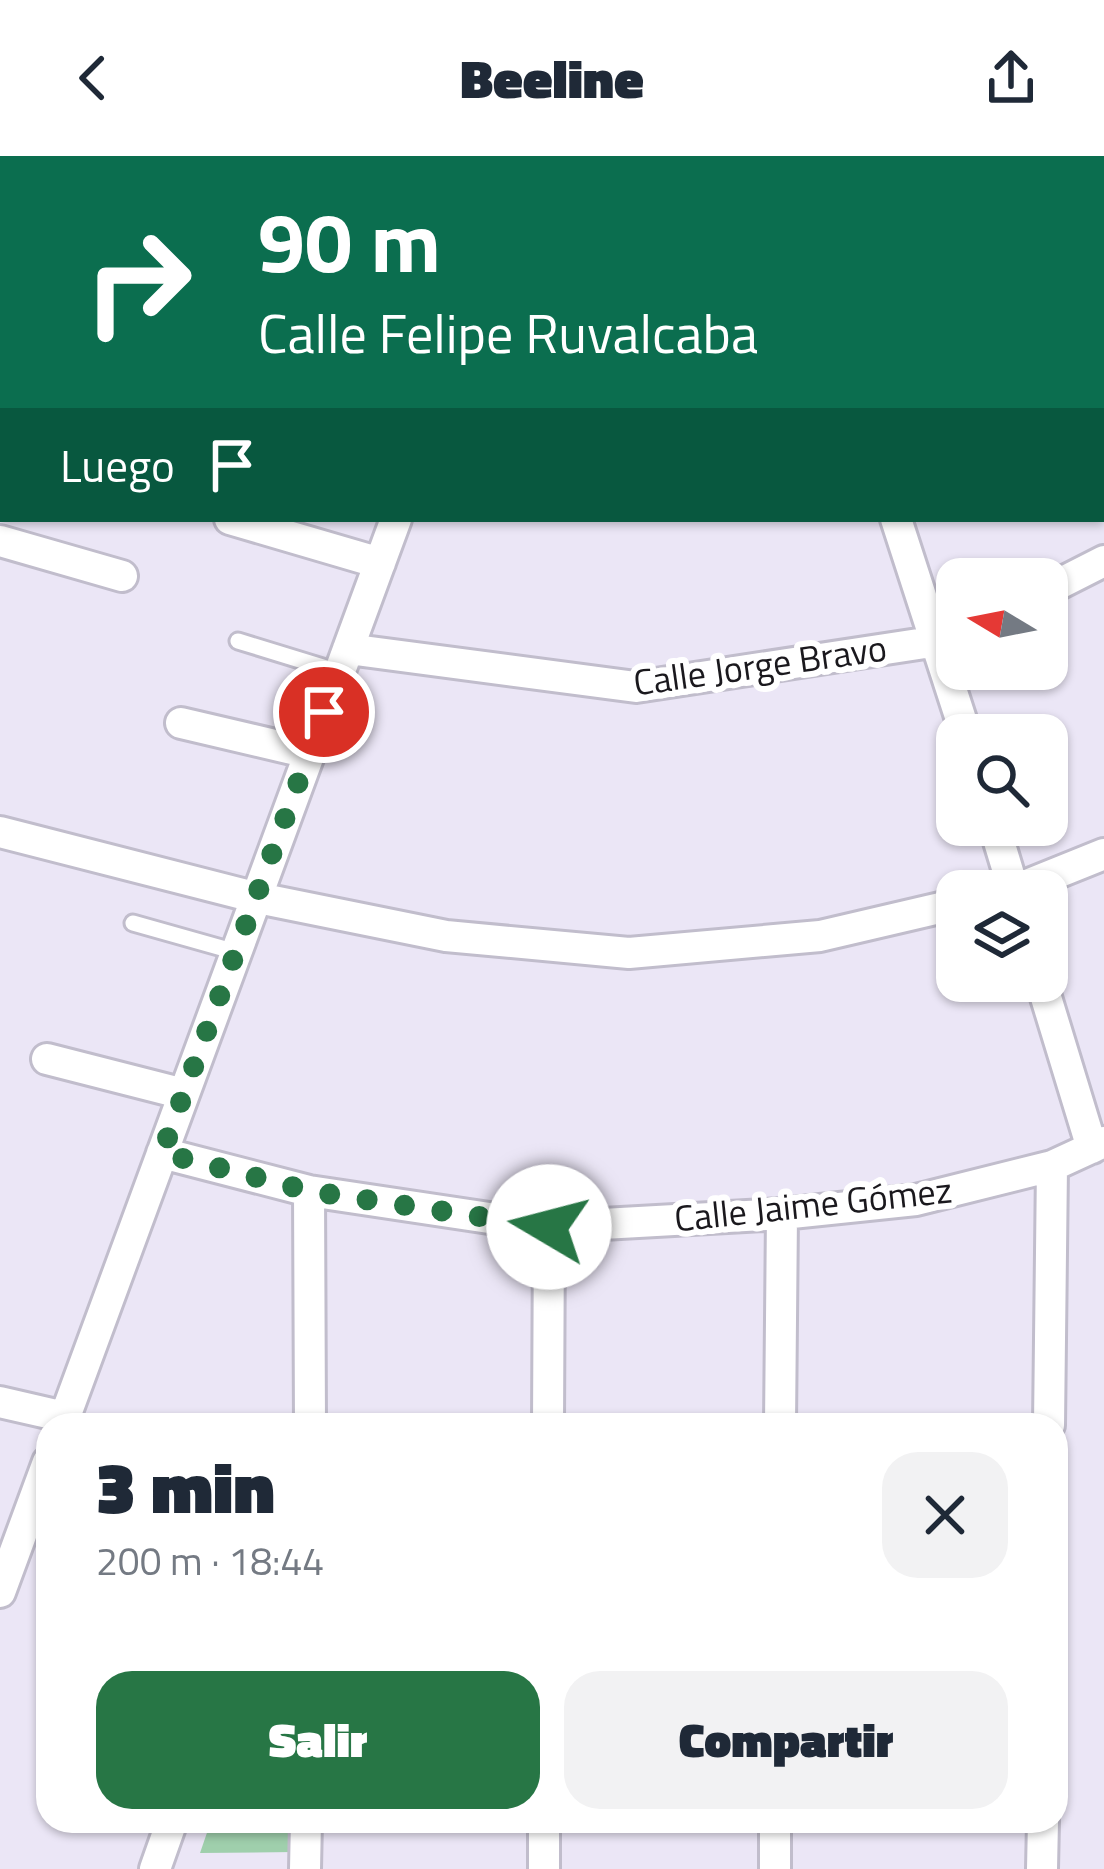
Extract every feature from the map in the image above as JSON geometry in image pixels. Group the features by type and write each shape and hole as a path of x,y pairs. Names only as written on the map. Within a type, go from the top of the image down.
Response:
{"street":[{"path":"240,522 380,563"},
{"path":"66,1413 395,522"},
{"path":"897,522 936,612"},
{"path":"0,541 122,576"},
{"path":"1068,579 1104,561"},
{"name":"Calle Jorge Bravo","path":"344,660 636,687 936,639"},
{"path":"181,723 309,753"},
{"path":"0,832 258,898 446,935 629,952 820,936 936,909"},
{"path":"1065,870 1104,854"},
{"path":"1048,1002 1098,1145"},
{"path":"47,1059 184,1094"},
{"name":"Calle Jaime Gómez","path":"162,1153 309,1191 549,1227 782,1214 916,1200 1052,1166 1098,1145"},
{"path":"1048,1413 1052,1166"},
{"path":"309,1191 310,1413"},
{"path":"780,1413 782,1214"},
{"path":"548,1413 549,1227"},
{"path":"0,1402 36,1413"},
{"path":"0,1592 36,1494"},
{"path":"154,1869 168,1833"},
{"path":"305,1869 306,1833"},
{"path":"544,1833 544,1869"},
{"path":"775,1833 775,1869"},
{"path":"1042,1869 1043,1833"}],"lane":[{"path":"238,641 344,660"},
{"path":"133,923 236,952"}],"green space":[{"path":"207,1833 295,1833 295,1852 200,1853"}],"route":[{"path":"324,712 162,1153 309,1191 549,1227"}]}
